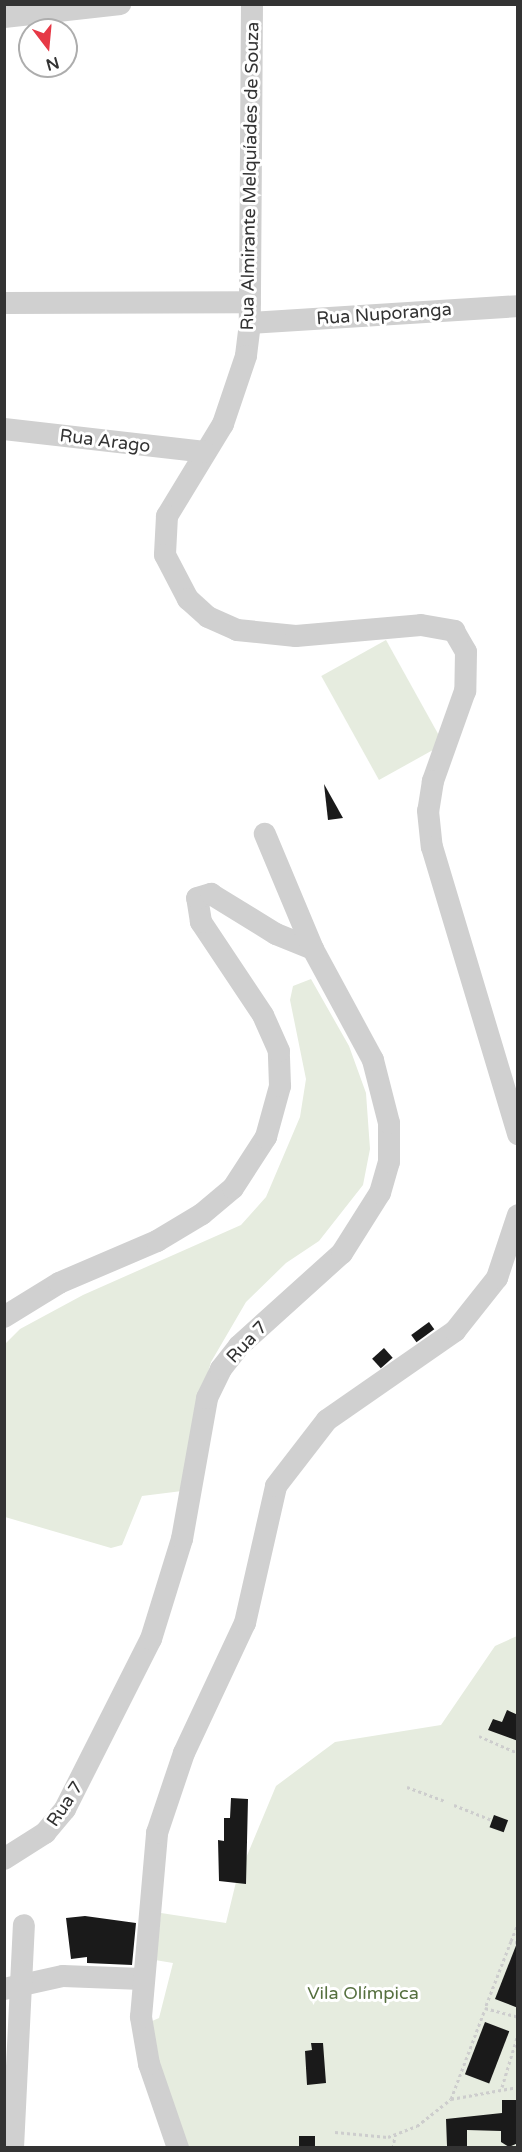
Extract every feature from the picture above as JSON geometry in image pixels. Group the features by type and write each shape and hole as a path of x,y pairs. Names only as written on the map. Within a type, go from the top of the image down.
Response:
{"street":[{"path":"4,17 120,4"},
{"name":"Rua Almirante Melquíades de Souza","path":"252,4 250,313 234,401 167,516 164,537 174,577 188,599 208,617 237,630 296,636 421,625 454,631 466,652 465,691 428,811 442,887 518,1134"},
{"name":"Rua Nuporanga","path":"4,303 250,313 518,306"},
{"name":"Rua Arago","path":"4,429 205,452"},
{"name":"Rua 7","path":"4,1859 45,1833 65,1809 151,1639 182,1539 207,1398 221,1369 239,1346 342,1253 380,1193 389,1152 381,1084 359,1031 313,949 265,834"},
{"path":"4,1317 59,1283 157,1241 202,1214 233,1188 266,1137 280,1086 279,1051 263,1015 201,922 197,898 211,894 276,934 313,949"},
{"path":"178,2148 147,2053 141,2017 142,1979 165,1802 245,1623 276,1486 327,1420 455,1331 497,1278 518,1215"},
{"path":"13,2148 14,1987 24,1925"},
{"path":"14,1987 63,1976 142,1979"}],"path":[{"path":"479,1736 518,1753"},
{"path":"407,1787 445,1801"},
{"path":"454,1805 492,1820"},
{"path":"451,2100 518,1924"},
{"path":"511,1941 518,1943"},
{"path":"485,2008 518,2017"},
{"path":"502,2087 518,2034"},
{"path":"335,2132 363,2138 395,2135 424,2121 451,2100 502,2087 518,2088"},
{"path":"393,2148 395,2135"}],"green space":[{"path":"386,640 444,744 379,780 321,676"},
{"path":"311,979 349,1046 366,1093 370,1149 363,1185 319,1241 286,1263 246,1302 211,1362 192,1427 182,1491 142,1496 122,1545 111,1548 5,1517 5,1344 20,1329 83,1295 241,1225 266,1197 300,1117 306,1079 290,1000 293,986"},
{"name":"Vila Olímpica","path":"517,1636 517,2147 178,2147 143,2025 159,2018 173,1963 155,1960 161,1913 226,1923 236,1882 276,1786 335,1742 441,1725 495,1646"}],"building":[{"path":"324,784 343,818 328,820"},
{"path":"429,1322 434,1329 416,1342 411,1335"},
{"path":"384,1348 393,1358 381,1368 372,1359"},
{"path":"507,1710 518,1715 518,1741 488,1730 493,1719 502,1722"},
{"path":"231,1798 248,1799 246,1884 219,1881 218,1840 224,1841 224,1818 230,1818"},
{"path":"494,1815 508,1820 504,1832 490,1827"},
{"path":"85,1916 136,1923 132,1965 87,1963 87,1957 71,1959 66,1918"},
{"path":"518,1944 518,2008 495,1999"},
{"path":"485,2022 509,2031 489,2084 465,2074"},
{"path":"311,2043 323,2043 326,2083 307,2085 305,2051 312,2050"},
{"path":"502,2100 518,2100 518,2143 509,2147 501,2142 501,2131 467,2130 467,2146 447,2146 446,2119 502,2113"},
{"path":"299,2136 315,2136 315,2148 299,2148"}]}
